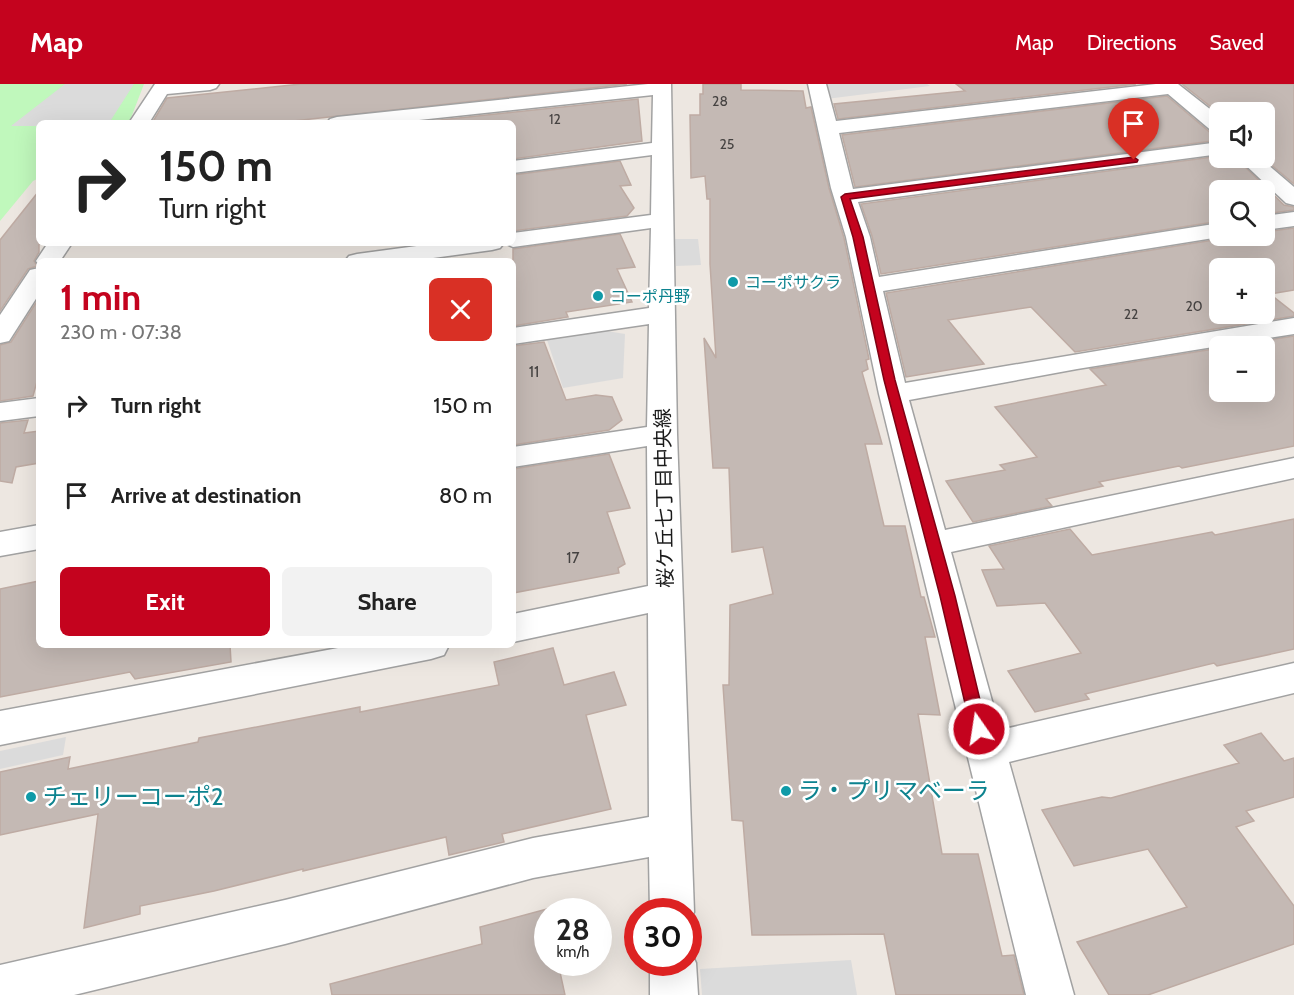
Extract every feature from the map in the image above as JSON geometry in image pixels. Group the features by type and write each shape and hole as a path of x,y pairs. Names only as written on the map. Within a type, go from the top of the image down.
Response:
{"street":[{"path":"141,120 163,87 210,84"},
{"path":"817,84 869,286 893,394 1050,995"},
{"path":"363,120 662,86"},
{"name":"桜ケ丘七丁目中央線","path":"662,86 662,434 672,898"},
{"path":"827,128 1168,86 1209,119"},
{"path":"516,167 662,148"},
{"path":"845,197 1209,149"},
{"path":"1260,168 1294,198"},
{"path":"1275,222 1294,219"},
{"path":"516,240 662,220"},
{"path":"869,286 1209,232"},
{"path":"380,258 470,246"},
{"path":"0,335 29,305 36,284"},
{"path":"516,336 661,314"},
{"path":"893,394 1294,326"},
{"path":"0,412 36,407"},
{"path":"516,458 662,434"},
{"path":"933,544 1294,468"},
{"path":"0,544 36,538"},
{"path":"516,627 666,596"},
{"path":"0,728 415,648"},
{"path":"985,751 1294,678"},
{"path":"0,989 285,922 533,858 670,833"},
{"path":"673,976 674,995"}],"green space":[{"path":"0,84 144,84 130,120 36,120 36,180 0,221"}],"shaded area":[{"path":"65,84 134,84 111,120 36,120 36,126 11,126"},
{"path":"824,84 927,84 930,86 826,99"},
{"path":"674,239 698,239 701,265 676,266"},
{"path":"601,330 625,334 623,378 563,388 547,340"},
{"path":"66,737 63,755 0,769 0,751"},
{"path":"851,960 857,995 702,995 702,969"}],"building":[{"path":"301,84 627,84 302,120 154,120 167,98"},
{"path":"703,84 741,84 741,90 803,91 806,108 811,107 829,188 844,238 869,359 866,360 868,369 862,372 882,444 865,444 884,526 905,526 921,597 924,597 935,637 925,637 940,715 918,714 942,854 978,854 1002,956 1014,955 1024,995 896,995 884,934 752,935 743,821 732,820 723,685 729,685 730,605 773,594 763,547 732,552 729,468 713,468 704,338 716,358 710,264 710,199 707,199 705,176 691,178 690,115 700,115 700,94 703,94"},
{"path":"956,84 1136,84 838,119 834,104 965,91"},
{"path":"1182,84 1294,84 1294,184 1275,168 1275,102 1209,102 1209,105"},
{"path":"1167,96 1209,131 1209,141 855,187 842,135"},
{"path":"638,99 642,141 516,159 516,120 440,120"},
{"path":"1209,157 1209,168 1246,168 1258,180 1209,180 1209,223 881,274 861,204"},
{"path":"620,161 631,185 620,186 634,208 627,216 516,231 516,175"},
{"path":"36,195 36,246 39,246 39,252 34,261 36,266 28,269 0,311 0,240"},
{"path":"1275,196 1284,205 1294,207 1294,210 1275,213"},
{"path":"1294,228 1294,290 1275,293 1275,258 1209,258 1209,324 1245,324 1075,352 1031,307 948,320 984,364 906,377 886,293 1209,241 1209,246 1275,246 1275,231"},
{"path":"620,234 635,267 617,269 632,302 566,312 568,317 516,326 516,258 513,258 513,249"},
{"path":"1275,298 1294,313 1294,316 1275,319"},
{"path":"36,303 36,385 33,396 0,401 0,345 11,342"},
{"path":"1294,336 1294,446 1099,482 1103,486 1046,499 1052,506 973,522 946,481 1005,470 1000,465 1037,457 995,407 1106,385 1090,369 1209,350 1209,402 1275,402 1275,339"},
{"path":"544,342 566,400 596,395 612,397 622,420 609,430 516,445 516,346"},
{"path":"28,420 24,433 36,431 36,464 16,467 12,483 0,481 0,423"},
{"path":"609,454 630,508 607,512 625,564 618,568 619,573 516,592 516,469"},
{"path":"1294,519 1294,649 1217,666 1214,663 1085,694 1089,699 1035,712 1008,671 1081,653 1045,603 997,606 982,570 1004,569 989,546 1070,529 1092,555 1212,532 1215,535"},
{"path":"36,582 36,648 230,648 231,662 135,679 130,672 0,697 0,589"},
{"path":"553,648 564,685 614,672 626,705 586,715 611,809 502,834 504,842 449,855 446,837 303,871 303,869 140,906 140,914 84,928 98,814 0,835 0,772 70,757 68,769 198,742 199,738 360,707 360,712 499,685 494,662"},
{"path":"1261,733 1284,761 1294,758 1294,797 1246,811 1254,821 1236,827 1294,906 1294,944 1148,995 1109,995 1077,942 1187,907 1148,849 1074,866 1042,810 1102,797 1111,798 1239,763 1224,745"},
{"path":"534,912 534,976 561,976 565,995 332,995 330,984 482,944 480,927"}],"place":[{"name":"コーポサクラ","path":"733,282"},
{"name":"コーポ丹野","path":"598,296"},
{"name":"ラ・プリマベーラ","path":"786,791"},
{"name":"チェリーコーポ2","path":"31,797"}],"route":[{"path":"979,729 947,596 889,380 858,237 845,197 1134,160"}]}
